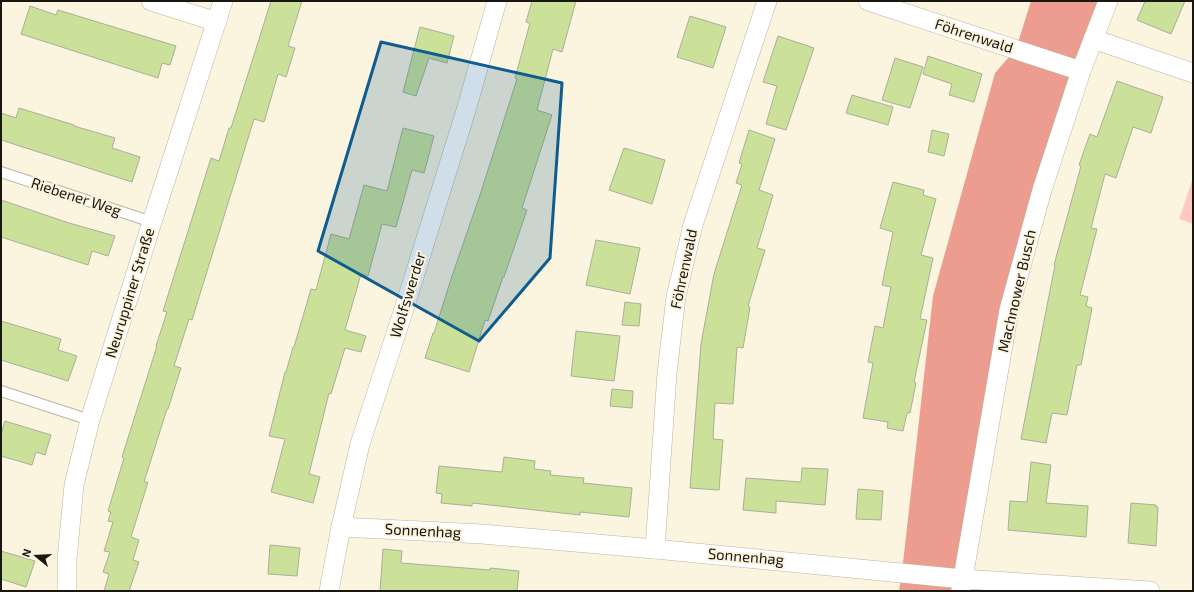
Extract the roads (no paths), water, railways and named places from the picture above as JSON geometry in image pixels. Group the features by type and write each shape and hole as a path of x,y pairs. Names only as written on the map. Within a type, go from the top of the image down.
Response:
{"street":[{"path":"151,1 217,22"},
{"name":"Neuruppiner Straße","path":"66,591 67,559 74,485 90,420 223,1"},
{"name":"Wolfswerder","path":"328,591 360,444 404,309 497,1"},
{"name":"Föhrenwald","path":"655,549 667,373 676,297 693,225 767,1"},
{"name":"Machnower Busch","path":"962,585 1009,310 1042,190 1081,70 1108,1"},
{"name":"Föhrenwald","path":"878,2 1081,70"},
{"path":"1093,39 1193,72"},
{"name":"Sonnenhag","path":"341,527 482,534 655,549 962,585 1150,591"}],"lane":[{"name":"Riebener Weg","path":"1,172 152,222"},
{"path":"1,391 90,420"}]}
